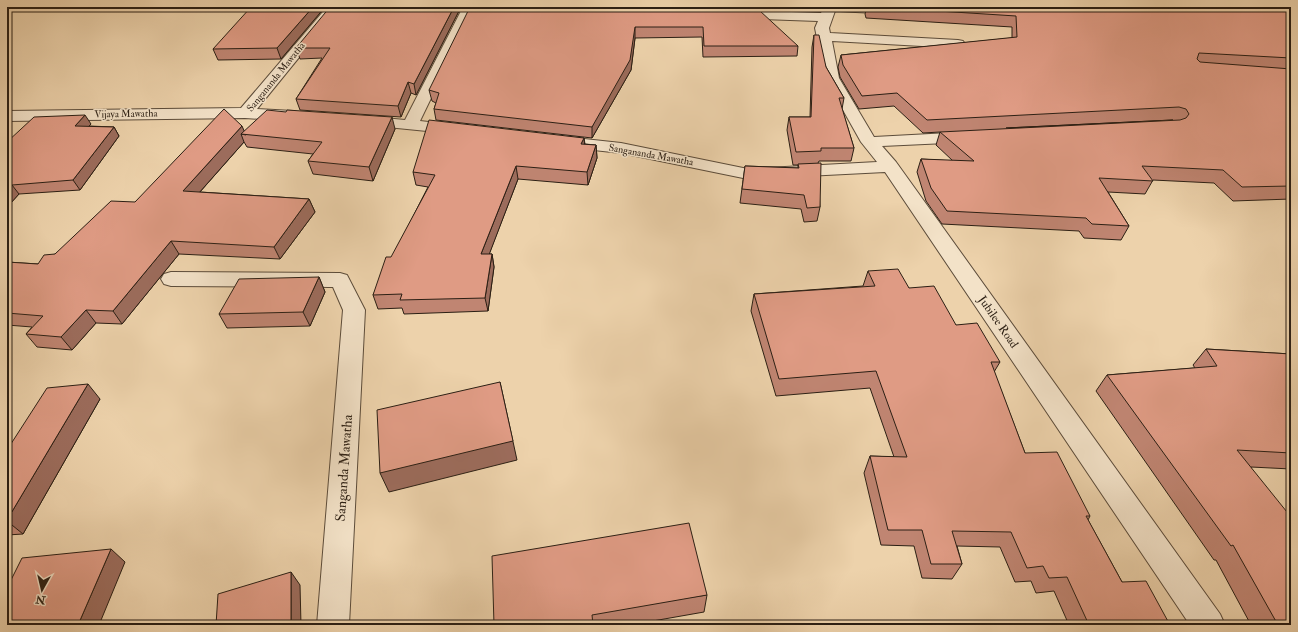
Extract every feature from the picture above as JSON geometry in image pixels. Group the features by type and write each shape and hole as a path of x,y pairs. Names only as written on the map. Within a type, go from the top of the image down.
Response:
{"street":[{"name":"Sangananda Mawatha","path":"245,113 334,7"},
{"path":"411,124 469,7"},
{"path":"719,14 827,17 908,11"},
{"path":"827,17 958,44"},
{"name":"Jubilee Road","path":"827,17 832,78 869,142 890,166 1209,625"},
{"name":"Sangananda Mawatha","path":"245,113 312,118"},
{"name":"Vijaya Mawatha","path":"7,116 245,113"},
{"path":"350,120 411,124 473,131"},
{"path":"869,142 981,136"},
{"name":"Sangananda Mawatha","path":"551,140 621,148 748,174 890,166"},
{"name":"Sanganda Mawatha","path":"171,279 340,280 354,310 333,625"}],"building":[{"path":"251,7 313,7 277,48 213,49"},
{"path":"330,7 454,7 414,84 408,82 398,106 296,99 330,48 296,48"},
{"path":"470,7 675,7 760,11 798,46 704,46 703,27 635,27 630,60 592,127 434,109 439,93 429,90"},
{"path":"876,7 968,7 1061,11 1066,10 1067,7 1291,7 1291,58 1199,53 1197,59 1200,62 1291,69 1291,186 1242,187 1223,170 1142,166 1153,181 1099,178 1129,226 1092,224 1086,218 947,211 931,188 921,159 974,161 940,132 1180,120 1186,118 1189,114 1186,109 1179,107 927,120 897,93 862,96 843,65 841,55 1017,37 1016,16"},
{"path":"814,35 819,35 826,67 844,98 839,98 854,148 821,148 821,151 796,152 789,117 811,117"},
{"path":"224,109 242,126 183,191 309,199 274,247 171,241 113,311 86,310 61,337 26,334 43,316 7,313 7,262 38,264 44,255 55,254 111,201 135,202"},
{"path":"267,110 392,117 369,167 308,161 322,142 241,134"},
{"path":"85,115 75,126 114,127 73,180 12,185 7,190 7,142 34,117"},
{"path":"429,120 584,138 581,144 596,145 587,172 516,166 481,254 492,254 485,298 400,300 402,294 373,295 386,257 391,257 435,175 413,172"},
{"path":"821,163 820,207 807,208 804,195 742,189 745,166 799,168 798,164"},
{"path":"898,269 909,288 934,286 956,325 977,323 1000,362 991,362 1025,453 1057,452 1090,516 1086,516 1122,582 1146,581 1170,625 1089,625 1067,577 1049,578 1043,566 1027,568 1011,532 952,531 962,564 931,564 922,530 888,530 870,456 907,457 876,371 779,379 754,294 875,286 868,271"},
{"path":"319,277 303,312 219,314 239,279"},
{"path":"1206,349 1291,354 1291,453 1237,450 1291,517 1291,625 1278,625 1233,545 1231,546 1107,375 1217,366"},
{"path":"500,382 513,441 380,473 377,410"},
{"path":"88,384 7,520 7,450 47,388"},
{"path":"689,523 707,595 592,615 593,625 494,625 492,556"},
{"path":"111,549 78,625 7,625 7,588 22,558"},
{"path":"291,572 291,625 216,625 218,594"}]}
